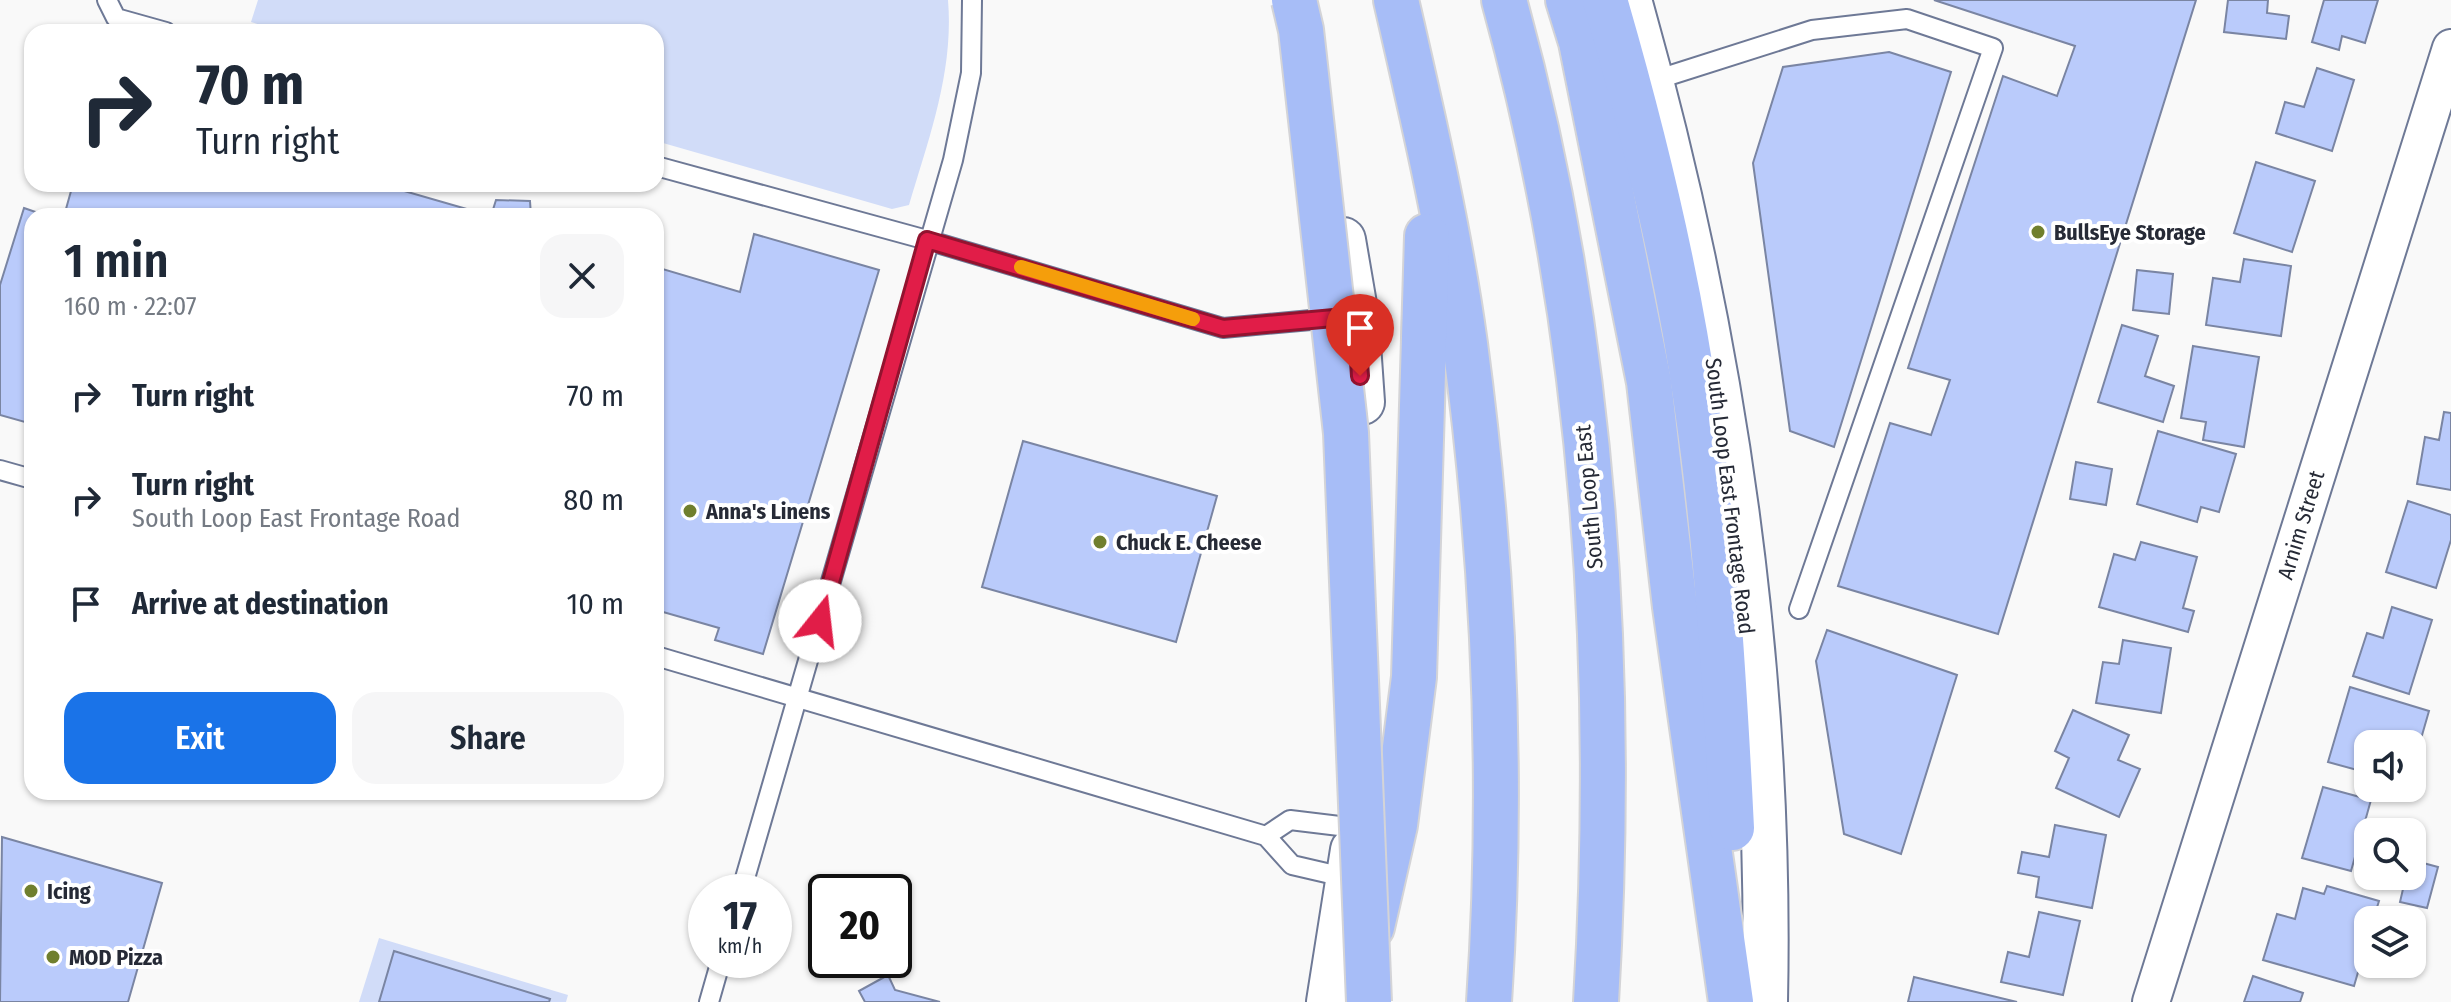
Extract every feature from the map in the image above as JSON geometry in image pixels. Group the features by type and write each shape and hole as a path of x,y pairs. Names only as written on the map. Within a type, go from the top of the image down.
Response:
{"highway":[{"path":"1294,0 1301,30 1346,433 1369,1002"},
{"path":"1396,0 1429,145 1464,341 1484,503 1494,655 1496,821 1489,1002"},
{"name":"South Loop East","path":"1504,0 1531,98 1577,347 1600,641 1600,941 1596,1002"},
{"path":"1568,0 1581,42 1649,382 1675,607 1732,1002"},
{"path":"1605,0 1637,108 1671,259 1697,409 1724,650 1734,882 1732,1002"},
{"path":"1355,1002 1395,825 1414,677 1429,145"}],"main road":[{"path":"1287,0 1328,157 1356,316 1365,437 1365,705 1356,828 1329,1002"},
{"name":"South Loop East Frontage Road","path":"1629,0 1690,235 1731,478 1756,711 1767,871 1765,1002"}],"street":[{"name":"Arnim Street","path":"2151,1002 2451,48"}],"lane":[{"path":"107,0 116,18 137,24"},
{"path":"746,874 927,240 953,160 971,73 972,0"},
{"path":"1652,81 1812,30 1907,19 1993,48 1799,609"},
{"path":"664,168 927,240 1223,328 1356,316"},
{"path":"0,470 24,477"},
{"path":"664,658 1266,836 1292,865 1348,878"},
{"path":"1266,836 1290,820 1356,828"},
{"path":"709,1002 716,978"}],"shaded area":[{"path":"258,0 948,0 949,26 944,78 909,205 892,209 664,143 664,24 251,22"},
{"path":"379,938 568,995 566,1002 359,1002"}],"building":[{"name":"BullsEye Storage","path":"1934,0 2196,0 1998,634 1838,586 1890,423 1931,435 1950,380 1908,368 2003,76 2057,96 2075,46"},
{"path":"2228,0 2268,0 2267,13 2289,16 2286,39 2224,32"},
{"path":"2324,0 2378,0 2365,43 2342,36 2339,50 2312,42"},
{"path":"1889,52 1951,72 1834,447 1790,431 1753,163 1783,67"},
{"path":"2317,68 2354,80 2332,151 2276,133 2285,102 2304,107"},
{"path":"2256,162 2315,181 2292,252 2234,233"},
{"path":"71,192 408,192 463,208 66,208"},
{"path":"496,200 530,201 530,208 494,208"},
{"path":"24,208 24,422 0,415 0,285"},
{"path":"754,234 879,270 763,654 715,640 719,628 664,612 664,269 740,292"},
{"path":"2244,259 2291,266 2281,336 2206,325 2213,278 2240,282"},
{"path":"2137,270 2173,274 2169,314 2133,310"},
{"path":"2122,325 2158,336 2145,376 2174,386 2163,422 2098,402"},
{"path":"2193,346 2259,357 2244,447 2203,440 2206,422 2181,418"},
{"path":"2444,412 2451,413 2451,490 2417,484 2425,437 2439,440"},
{"path":"2158,431 2236,454 2219,512 2201,507 2197,522 2137,504"},
{"name":"Chuck E. Cheese","path":"1023,441 1217,496 1176,642 982,587"},
{"path":"2076,462 2112,469 2106,505 2070,499"},
{"path":"2408,501 2451,515 2451,540 2436,588 2386,572"},
{"path":"2141,542 2197,557 2183,608 2194,611 2188,632 2099,607 2114,554 2135,560"},
{"path":"2392,607 2432,620 2409,694 2353,676 2367,633 2383,638"},
{"path":"1827,630 1957,675 1901,854 1844,834 1816,661"},
{"path":"2123,640 2171,648 2161,713 2096,703 2103,662 2119,664"},
{"path":"2350,687 2429,711 2424,730 2354,730 2354,769 2328,762"},
{"path":"2073,710 2129,735 2118,760 2140,769 2119,817 2056,788 2069,758 2055,751"},
{"path":"2323,787 2354,795 2354,802 2370,802 2366,818 2354,818 2351,871 2302,858"},
{"path":"2055,825 2106,835 2092,908 2036,897 2039,877 2018,873 2022,852 2049,857"},
{"path":"2,837 162,883 128,1002 0,1002"},
{"path":"2426,864 2438,867 2427,908 2400,902 2403,890 2426,890"},
{"path":"2327,886 2379,901 2377,906 2354,906 2354,986 2263,960 2277,914 2295,919 2303,888 2324,894"},
{"path":"2039,912 2080,921 2063,995 2001,982 2008,952 2029,957"},
{"path":"394,951 550,999 549,1002 379,1002"},
{"path":"2253,976 2303,993 2300,1002 2244,1002"},
{"path":"1914,977 2017,1002 1908,1002"},
{"path":"883,978 889,978 895,990 940,1002 865,1002 859,991"}],"slow traffic":[{"path":"1021,267 1193,319"}],"place":[{"name":"BullsEye Storage","path":"2038,232"},
{"name":"Anna's Linens","path":"690,511"},
{"name":"Chuck E. Cheese","path":"1100,542"},
{"name":"Icing","path":"31,891"},
{"name":"MOD Pizza","path":"53,957"}],"route":[{"path":"820,621 927,240 1223,328 1356,316 1360,376"}]}
